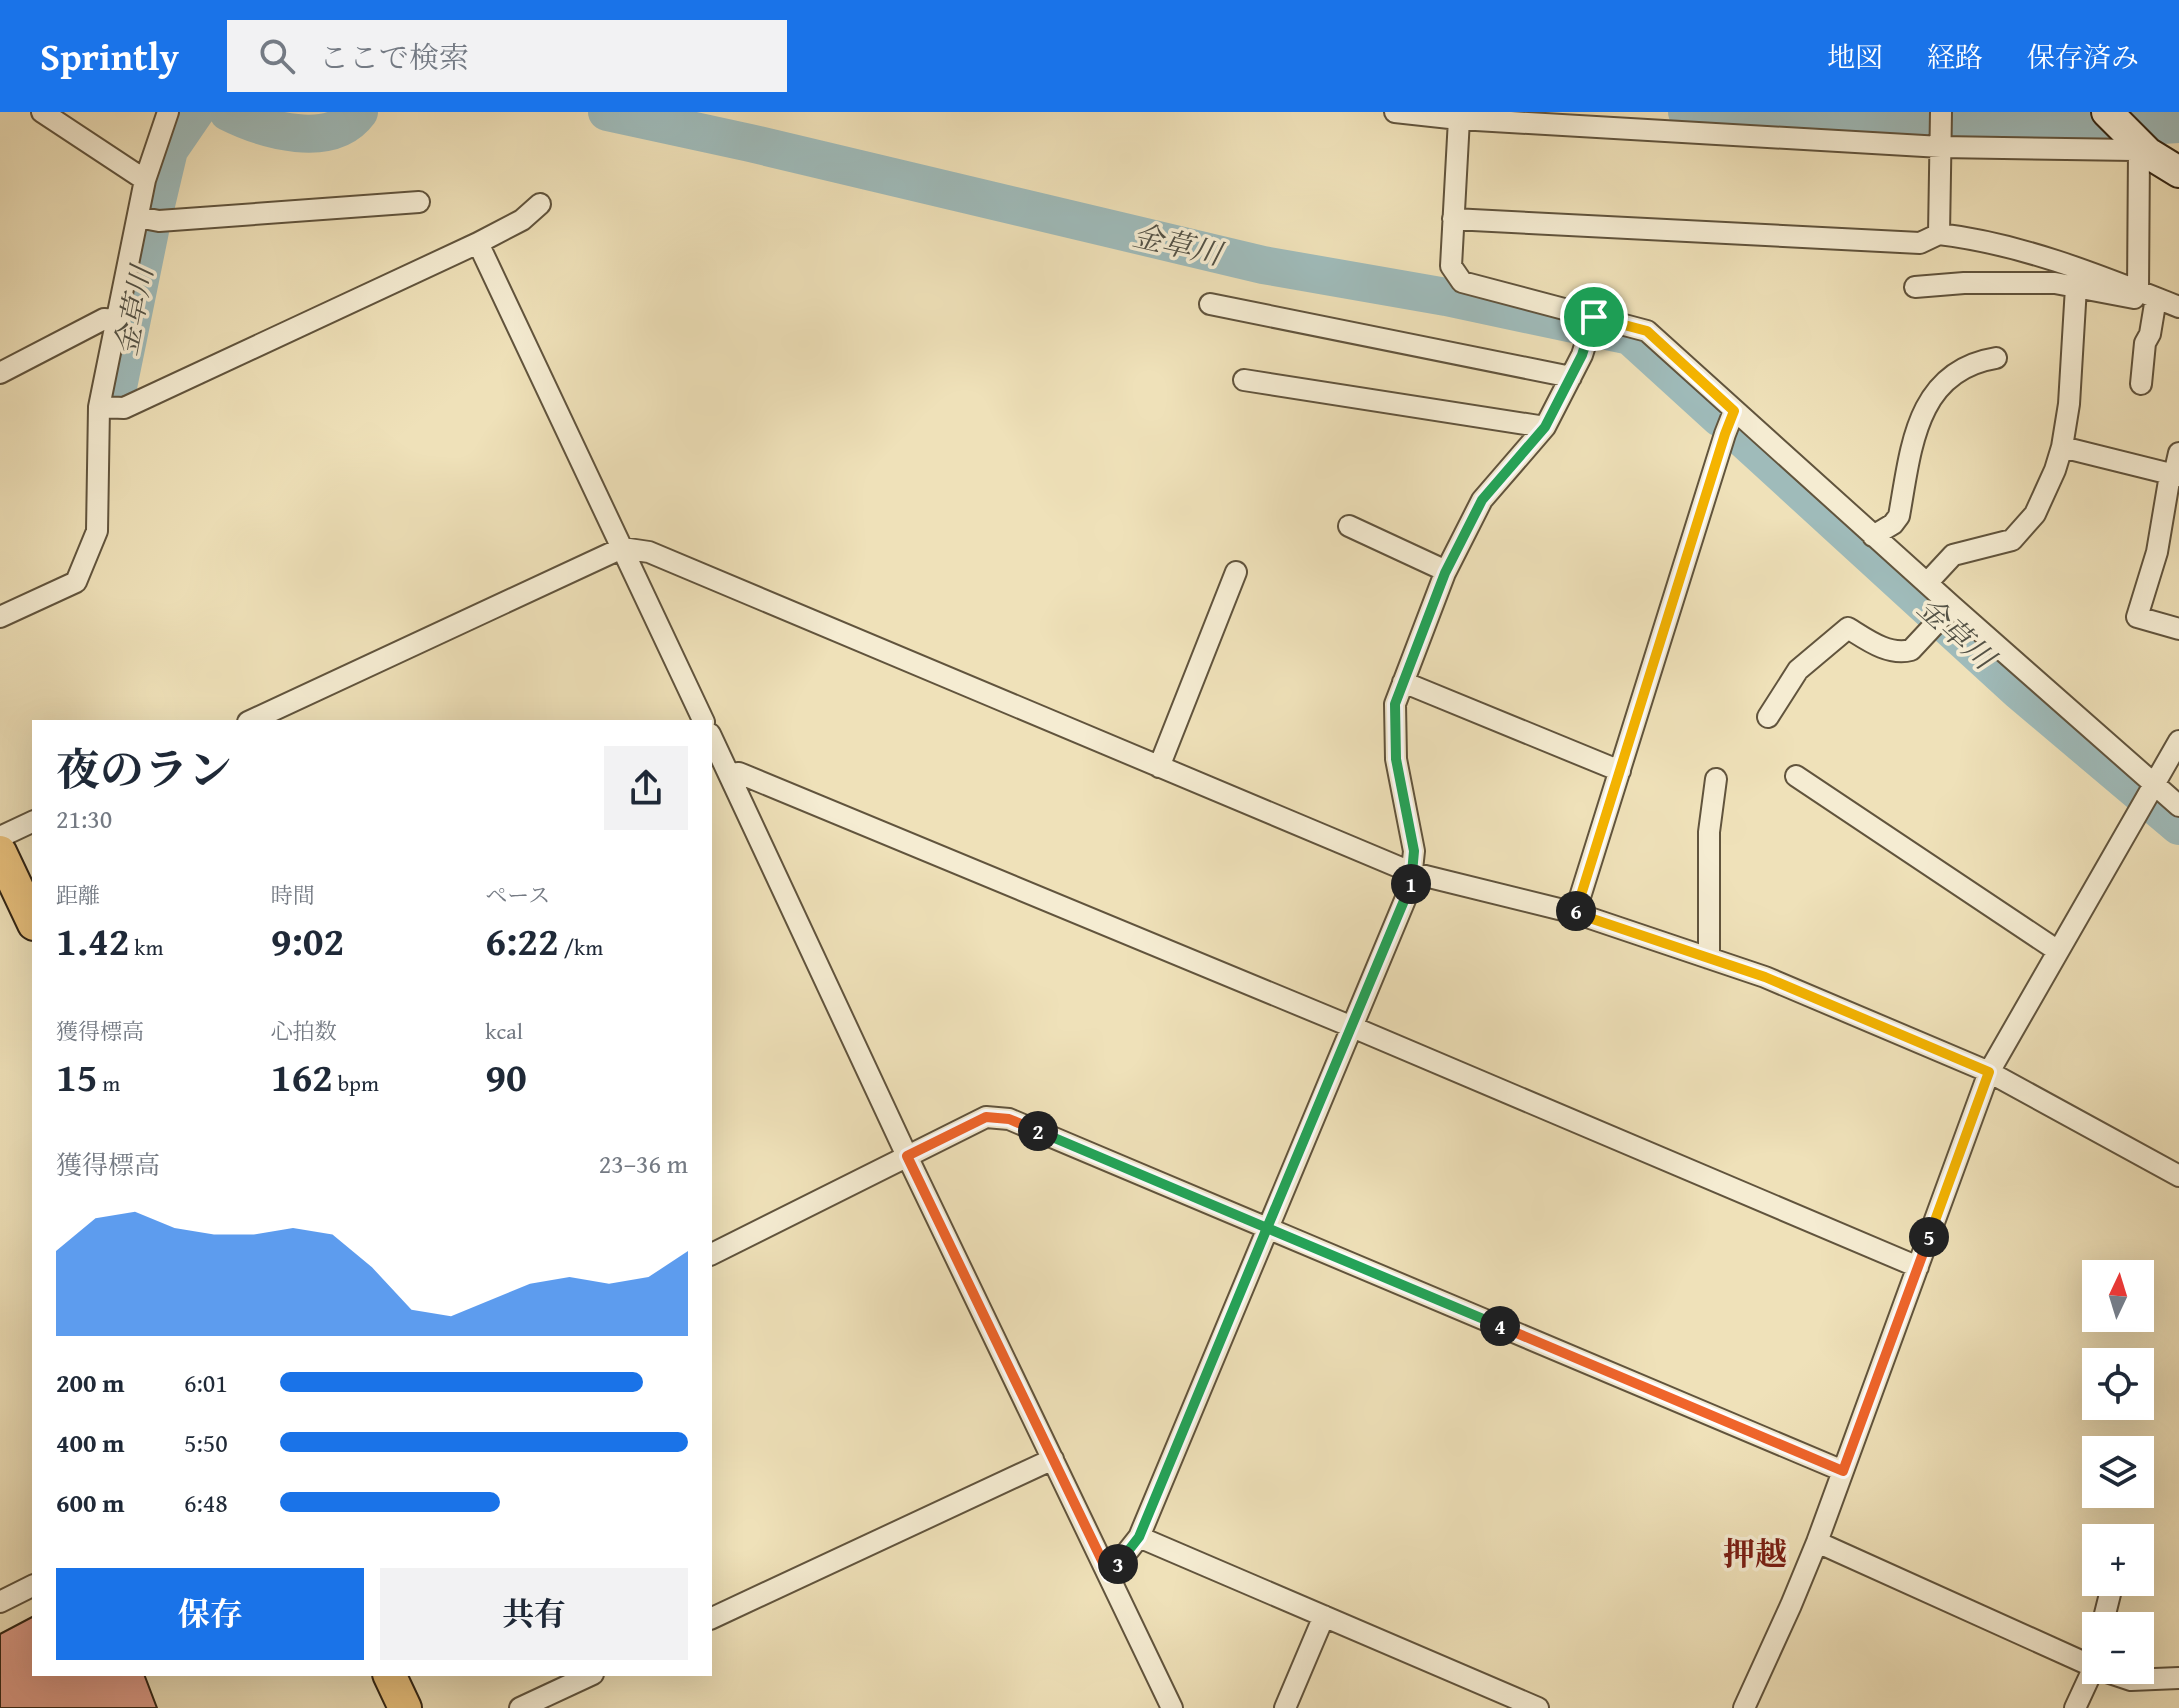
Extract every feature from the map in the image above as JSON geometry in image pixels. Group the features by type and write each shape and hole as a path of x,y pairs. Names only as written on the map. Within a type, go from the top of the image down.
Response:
{"main road":[{"path":"2107,112 2139,146 2179,172"},
{"path":"0,852 32,920"},
{"path":"390,1676 405,1708"}],"street":[{"path":"42,112 145,180"},
{"path":"1395,112 1459,119 1941,147 2139,146 2150,334 2145,343 2141,384"},
{"path":"1939,234 1941,112"},
{"path":"0,617 76,582 97,531 99,407 145,180 163,114"},
{"path":"1459,119 1451,266 1462,282 1590,326 1647,331 1927,583 1944,614 2179,806"},
{"path":"138,217 159,221 419,202"},
{"path":"99,407 124,408 478,243 522,220 540,204"},
{"path":"1453,219 1920,243 1939,234 2035,254 2090,271 2179,307"},
{"path":"478,243 703,720"},
{"path":"1915,287 2055,283 2134,298 2147,294"},
{"path":"1927,583 1953,555 2012,540 2035,514 2062,447 2069,404 2076,287"},
{"path":"1210,304 1571,377"},
{"path":"0,373 104,319 117,320"},
{"path":"1109,1575 1139,1537 1410,888 1414,851 1396,759 1395,704 1403,682 1446,571 1482,500 1545,427 1582,355 1590,326"},
{"path":"1873,536 1893,524 1899,516 1920,418 1929,398 1954,373 1996,358"},
{"path":"1244,380 1545,427"},
{"path":"1575,913 1734,411"},
{"path":"2062,447 2174,475"},
{"path":"2179,453 2157,552 2137,617 2179,629"},
{"path":"1349,526 1446,571"},
{"path":"252,720 622,548 649,552 1413,873 1575,913 1765,977 1989,1072 2179,1176"},
{"path":"1159,767 1236,572"},
{"path":"1768,717 1798,670 1848,628 1875,645 1901,652 1911,650 1944,614"},
{"path":"1403,682 1620,771"},
{"path":"712,738 907,1156 1172,1708"},
{"path":"1744,1708 1817,1542 1989,1072 2179,741"},
{"path":"729,774 739,773 1350,1026 1918,1267"},
{"path":"1796,776 2058,951"},
{"path":"1709,958 1709,832 1716,779"},
{"path":"0,837 32,822"},
{"path":"712,1254 986,1117 1009,1119 1843,1471"},
{"path":"712,1618 1053,1459"},
{"path":"1139,1537 1538,1708"},
{"path":"1817,1542 2082,1659"},
{"path":"0,1602 32,1586"},
{"path":"1285,1708 1324,1616"},
{"path":"520,1708 589,1676"},
{"path":"2154,1679 2179,1678"},
{"path":"2075,1708 2087,1684"}],"building":[{"path":"32,1617 32,1676 145,1676 157,1708 0,1708 0,1634"}],"waterway":[{"name":"金草川","path":"155,209 169,150 195,112"},
{"name":"金草川","path":"228,112 260,125 296,133 332,131 347,124 359,112"},
{"name":"金草川","path":"607,112 1263,265 1446,297 1630,336 1720,418"},
{"path":"1687,112 1930,127 2098,129 2179,124"},
{"name":"金草川","path":"117,392 150,231"},
{"name":"金草川","path":"1737,433 2019,691 2179,826"}],"district":[{"name":"押越","path":"1755,1554"}],"route":[{"path":"1594,317 1582,355 1545,427 1482,500 1445,573 1395,704 1396,759 1414,851 1410,888 1267,1228 1009,1119 986,1117 907,1156 1109,1575 1139,1537 1267,1228 1843,1471 1989,1072 1765,977 1575,913 1734,411 1647,331 1594,317"}]}
